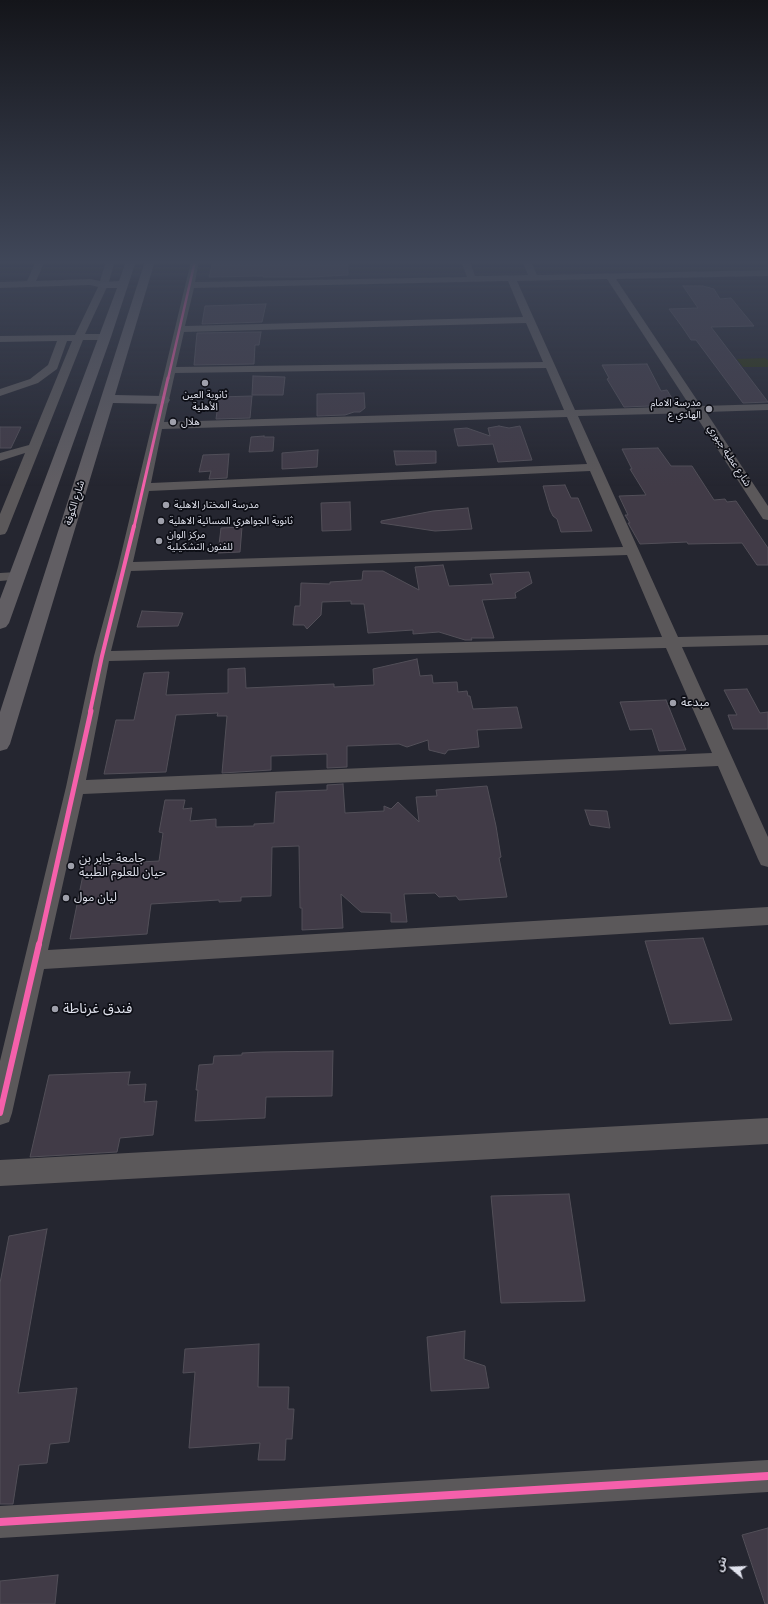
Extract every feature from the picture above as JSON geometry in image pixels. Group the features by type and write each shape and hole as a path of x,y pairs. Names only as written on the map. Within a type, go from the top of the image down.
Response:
{"highway":[{"name":"شارع الكوفة","path":"0,744 127,336"},
{"path":"0,623 106,337"},
{"path":"108,399 163,400"}],"street":[{"path":"0,1113 75,787 102,656 125,567 178,336"},
{"path":"537,336 768,859"},
{"name":"شارع عطية جبوري","path":"649,336 768,516"},
{"path":"0,339 106,337"},
{"path":"0,393 34,381 42,377 53,368 63,338"},
{"path":"0,531 79,338"},
{"path":"170,370 550,365"},
{"path":"158,426 768,407"},
{"path":"0,457 34,447"},
{"path":"144,486 595,468"},
{"path":"125,567 632,551"},
{"path":"0,577 17,576"},
{"path":"102,656 768,640"},
{"path":"75,787 724,759"},
{"path":"35,960 768,916"},
{"path":"0,1173 768,1131"},
{"path":"0,1522 768,1476"}],"green space":[{"path":"765,358 768,360 768,367 743,367 737,359"}],"building":[{"path":"197,336 260,336 259,345 255,345 254,364 194,365"},
{"path":"688,336 718,336 768,402 743,403 696,340 691,340"},
{"path":"647,364 661,391 667,390 676,405 624,407 607,379 609,378 602,365"},
{"path":"253,376 285,377 283,395 252,395"},
{"path":"364,393 365,408 360,412 345,415 317,416 317,394"},
{"path":"252,396 250,418 216,419 219,397"},
{"path":"499,426 509,428 520,426 532,460 498,462 493,444 458,446 454,429 467,428 490,436 488,428"},
{"path":"0,427 21,427 11,448 0,448"},
{"path":"251,437 274,437 273,451 249,452"},
{"path":"658,448 671,466 692,466 714,500 725,499 727,502 736,501 768,548 768,565 757,565 742,543 688,544 687,542 640,544 628,523 630,523 625,515 628,515 619,496 646,495 630,469 632,469 622,449"},
{"path":"318,450 317,467 282,469 282,453"},
{"path":"394,451 436,451 436,463 396,465"},
{"path":"229,454 227,478 209,479 211,471 199,472 203,455"},
{"path":"565,485 571,498 578,498 592,531 561,532 557,519 553,516 550,510 543,486"},
{"path":"350,502 351,530 322,531 321,503"},
{"path":"468,508 472,529 435,531 381,523 381,521 433,511"},
{"path":"242,527 240,552 218,553 221,528"},
{"path":"443,565 449,586 493,584 490,574 529,572 532,583 515,593 516,598 482,600 494,638 471,638 472,640 465,640 439,632 413,634 413,630 368,633 364,604 351,604 351,601 322,602 321,615 307,629 304,625 293,625 295,606 300,606 301,583 330,584 330,582 362,580 363,571 383,571 419,590 415,567"},
{"path":"142,611 183,613 178,626 137,627"},
{"path":"417,659 420,676 432,675 433,683 457,682 458,692 467,691 468,696 470,696 473,709 517,707 522,728 477,730 479,747 448,750 445,754 429,750 428,740 407,747 399,744 347,746 347,767 327,768 327,754 271,756 271,770 222,773 227,716 217,716 218,713 176,715 166,772 104,774 116,720 134,720 144,673 169,672 166,695 228,693 228,669 245,668 246,688 334,684 334,687 374,685 373,669"},
{"path":"747,689 760,713 768,712 768,729 733,729 728,715 737,715 724,690"},
{"path":"666,700 686,750 659,751 652,729 630,730 620,702"},
{"path":"343,784 345,813 384,811 384,806 391,809 398,802 419,822 416,797 437,796 436,790 487,786 496,826 501,857 499,858 507,897 459,900 456,896 439,897 435,893 404,894 407,922 391,922 391,913 361,912 341,894 343,928 302,930 302,908 300,908 299,846 272,847 271,896 241,897 241,901 219,902 219,900 151,904 147,934 70,939 85,865 159,861 163,833 159,832 165,800 185,800 183,809 192,808 190,821 216,819 216,827 254,826 254,824 274,823 276,792 327,790 327,785"},
{"path":"585,810 607,811 610,828 590,825"},
{"path":"703,938 732,1020 670,1024 645,941"},
{"path":"333,1051 332,1096 266,1097 265,1118 195,1121 198,1090 196,1090 199,1065 213,1064 214,1056 242,1055 242,1053 263,1052"},
{"path":"130,1072 128,1085 146,1084 144,1102 157,1101 153,1135 120,1138 117,1152 30,1157 49,1075"},
{"path":"569,1194 585,1301 501,1303 491,1196"},
{"path":"47,1229 18,1393 77,1388 69,1442 50,1444 47,1463 19,1465 13,1504 0,1504 0,1283 9,1236"},
{"path":"465,1331 464,1359 485,1366 489,1388 431,1391 427,1337"},
{"path":"259,1344 258,1387 289,1387 288,1409 294,1409 292,1439 286,1439 285,1460 258,1460 260,1443 189,1448 195,1372 183,1373 185,1349"},
{"path":"768,1528 768,1604 765,1604 742,1535"},
{"path":"58,1575 55,1604 0,1604 0,1581"}],"cycle path":[{"path":"0,1113 75,787 102,656 125,567 178,336"},
{"path":"0,1522 768,1476"}],"place":[{"name":"ثانوية العين الأهلية","path":"205,383"},
{"name":"مدرسة الامام الهادي ع","path":"709,409"},
{"name":"هلال","path":"173,422"},
{"name":"مدرسة المختار الاهلية","path":"166,505"},
{"name":"ثانوية الجواهري المسائية الاهلية","path":"161,521"},
{"name":"مركز الوان للفنون التشكيلية","path":"159,541"},
{"name":"مبدعة","path":"673,703"},
{"name":"جامعة جابر بن حيان للعلوم الطبية","path":"71,866"},
{"name":"ليان مول","path":"66,898"},
{"name":"فندق غرناطة","path":"55,1009"}]}
